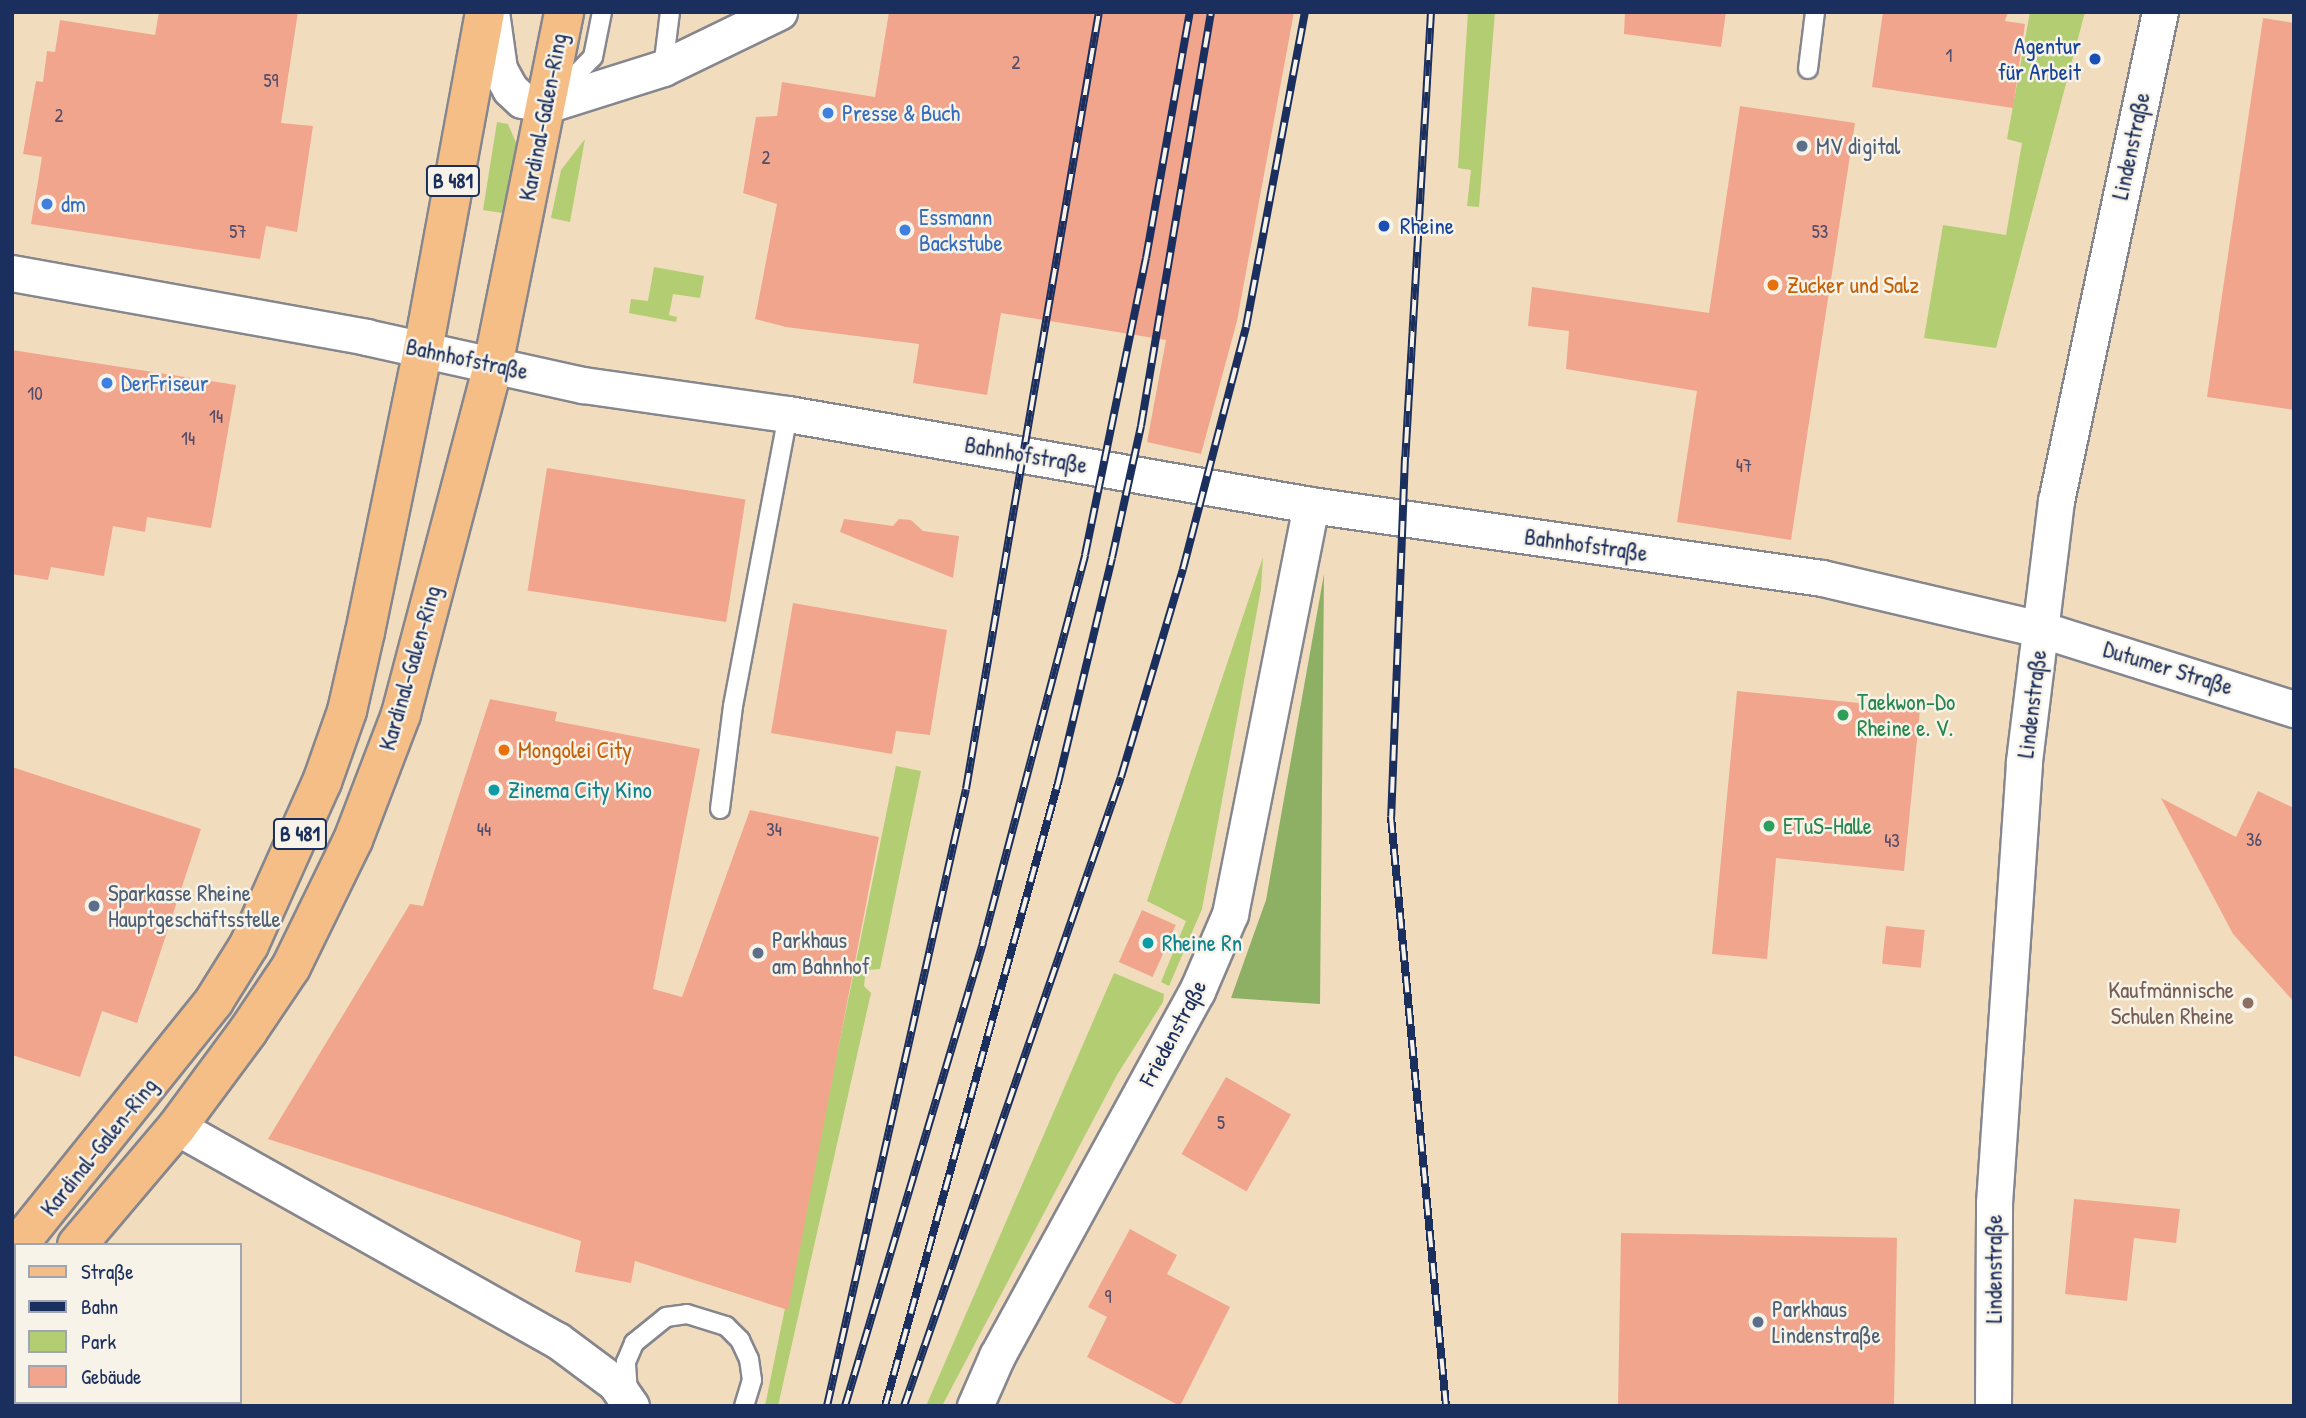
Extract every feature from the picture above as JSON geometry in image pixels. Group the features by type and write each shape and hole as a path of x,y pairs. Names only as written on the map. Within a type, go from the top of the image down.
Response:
{"main road":[{"name":"Kardinal-Galen-Ring","path":"19,1243 214,1001 249,945 292,852 347,711 424,350 485,12"},
{"name":"Kardinal-Galen-Ring","path":"79,1243 177,1127 290,967 353,840 401,714 493,365 564,12"}],"street":[{"path":"491,12 499,69 510,89 522,100 546,105 663,68 779,12"},
{"name":"Lindenstraße","path":"1993,1406 1994,1203 2024,761 2056,501 2160,12"},
{"name":"Bahnhofstraße","path":"12,273 424,350 606,388 788,414 1311,505 1822,578 2040,629"},
{"name":"Friedenstraße","path":"975,1406 997,1356 1197,990 1230,914 1311,505"},
{"name":"Dutumer Straße","path":"2040,629 2294,709"},
{"path":"177,1127 557,1340 615,1383 631,1405"}],"lane":[{"path":"546,105 593,57 602,12"},
{"path":"663,68 670,12"},
{"path":"1808,69 1815,12"},
{"path":"720,808 733,706 788,414"},
{"path":"631,1405 626,1362 634,1343 666,1317 687,1314 726,1326 740,1340 750,1359 752,1380 744,1406"}],"green space":[{"path":"1468,12 1495,12 1479,207 1467,206 1471,170 1458,168"},
{"path":"2030,12 2085,12 1996,348 1924,338 1943,225 2006,235 2022,143 2007,139"},
{"path":"497,122 508,124 517,145 502,213 483,210"},
{"path":"585,139 570,222 551,218 561,170"},
{"path":"654,267 704,276 700,298 673,294 669,315 677,317 676,322 629,313 631,299 648,301"},
{"path":"1263,557 1261,589 1202,909 1169,986 1161,982 1186,921 1147,901"},
{"path":"1324,574 1320,1004 1231,998 1266,900"},
{"path":"896,766 921,771 880,969 866,970 864,986 871,993 778,1406 765,1406"},
{"path":"1114,973 1164,994 1163,1002 1117,1075 942,1406 926,1406"}],"building":[{"path":"159,12 298,12 281,123 313,126 297,232 266,226 260,259 31,224 42,157 23,154 36,81 43,82 47,51 55,52 60,20 155,35"},
{"path":"889,12 1294,12 1237,321 1201,454 1147,442 1166,340 1001,313 987,395 913,383 919,344 786,327 755,319 777,204 743,193 756,117 777,116 782,82 875,97"},
{"path":"1625,12 1726,12 1721,47 1624,34"},
{"path":"1883,12 2008,12 2005,21 2025,24 2013,108 1872,87"},
{"path":"2263,18 2294,23 2294,410 2207,397"},
{"path":"1740,106 1855,123 1791,540 1677,522 1697,391 1566,369 1569,331 1528,326 1532,287 1709,313"},
{"path":"12,350 236,385 211,528 147,517 145,532 113,526 104,576 51,567 48,580 12,574"},
{"path":"547,468 746,499 726,622 528,590"},
{"path":"844,519 893,526 899,519 911,520 923,531 959,536 953,578 840,532"},
{"path":"793,603 947,630 930,735 896,731 892,754 771,733"},
{"name":"ETuS-Halle","path":"1737,691 1920,709 1904,871 1776,858 1767,959 1712,954"},
{"path":"490,699 557,712 555,721 700,749 653,989 682,997 750,810 879,837 788,1310 635,1261 631,1283 575,1272 581,1241 268,1139 410,904 423,906"},
{"name":"Sparkasse Rheine Hauptgeschäftsstelle","path":"12,767 201,829 137,1023 102,1011 80,1077 12,1055"},
{"path":"2258,791 2294,808 2294,1002 2233,934 2161,798 2236,837"},
{"name":"Rheine Rn","path":"1142,910 1176,925 1153,977 1119,962"},
{"path":"1886,926 1925,930 1921,968 1882,964"},
{"path":"1226,1077 1291,1114 1246,1192 1182,1154"},
{"path":"2074,1199 2180,1209 2176,1243 2134,1238 2127,1301 2065,1294"},
{"path":"1130,1229 1177,1255 1167,1274 1230,1307 1180,1406 1087,1357 1107,1317 1088,1307"},
{"name":"Parkhaus Lindenstraße","path":"1621,1233 1897,1238 1894,1406 1618,1406"}],"railway":[{"path":"827,1406 966,789 1099,12"},
{"path":"845,1406 983,942 1085,555 1146,258 1190,12"},
{"path":"885,1406 1058,783 1112,558 1141,426 1211,12"},
{"path":"904,1406 1121,777 1183,569 1246,327 1305,12"},
{"path":"1431,12 1405,457 1391,817 1446,1406"}],"place":[{"name":"Agentur für Arbeit","path":"2095,59"},
{"name":"Presse & Buch","path":"828,113"},
{"name":"MV digital","path":"1802,146"},
{"name":"dm","path":"47,204"},
{"name":"Rheine","path":"1384,226"},
{"name":"Essmann Backstube","path":"905,230"},
{"name":"Zucker und Salz","path":"1773,285"},
{"name":"DerFriseur","path":"107,383"},
{"name":"Taekwon-Do Rheine e. V.","path":"1843,715"},
{"name":"Mongolei City","path":"504,750"},
{"name":"Zinema City Kino","path":"494,790"},
{"name":"ETuS-Halle","path":"1769,826"},
{"name":"Sparkasse Rheine Hauptgeschäftsstelle","path":"94,906"},
{"name":"Rheine Rn","path":"1148,943"},
{"name":"Parkhaus am Bahnhof","path":"758,953"},
{"name":"Kaufmännische Schulen Rheine","path":"2248,1003"},
{"name":"Parkhaus Lindenstraße","path":"1758,1322"}]}
